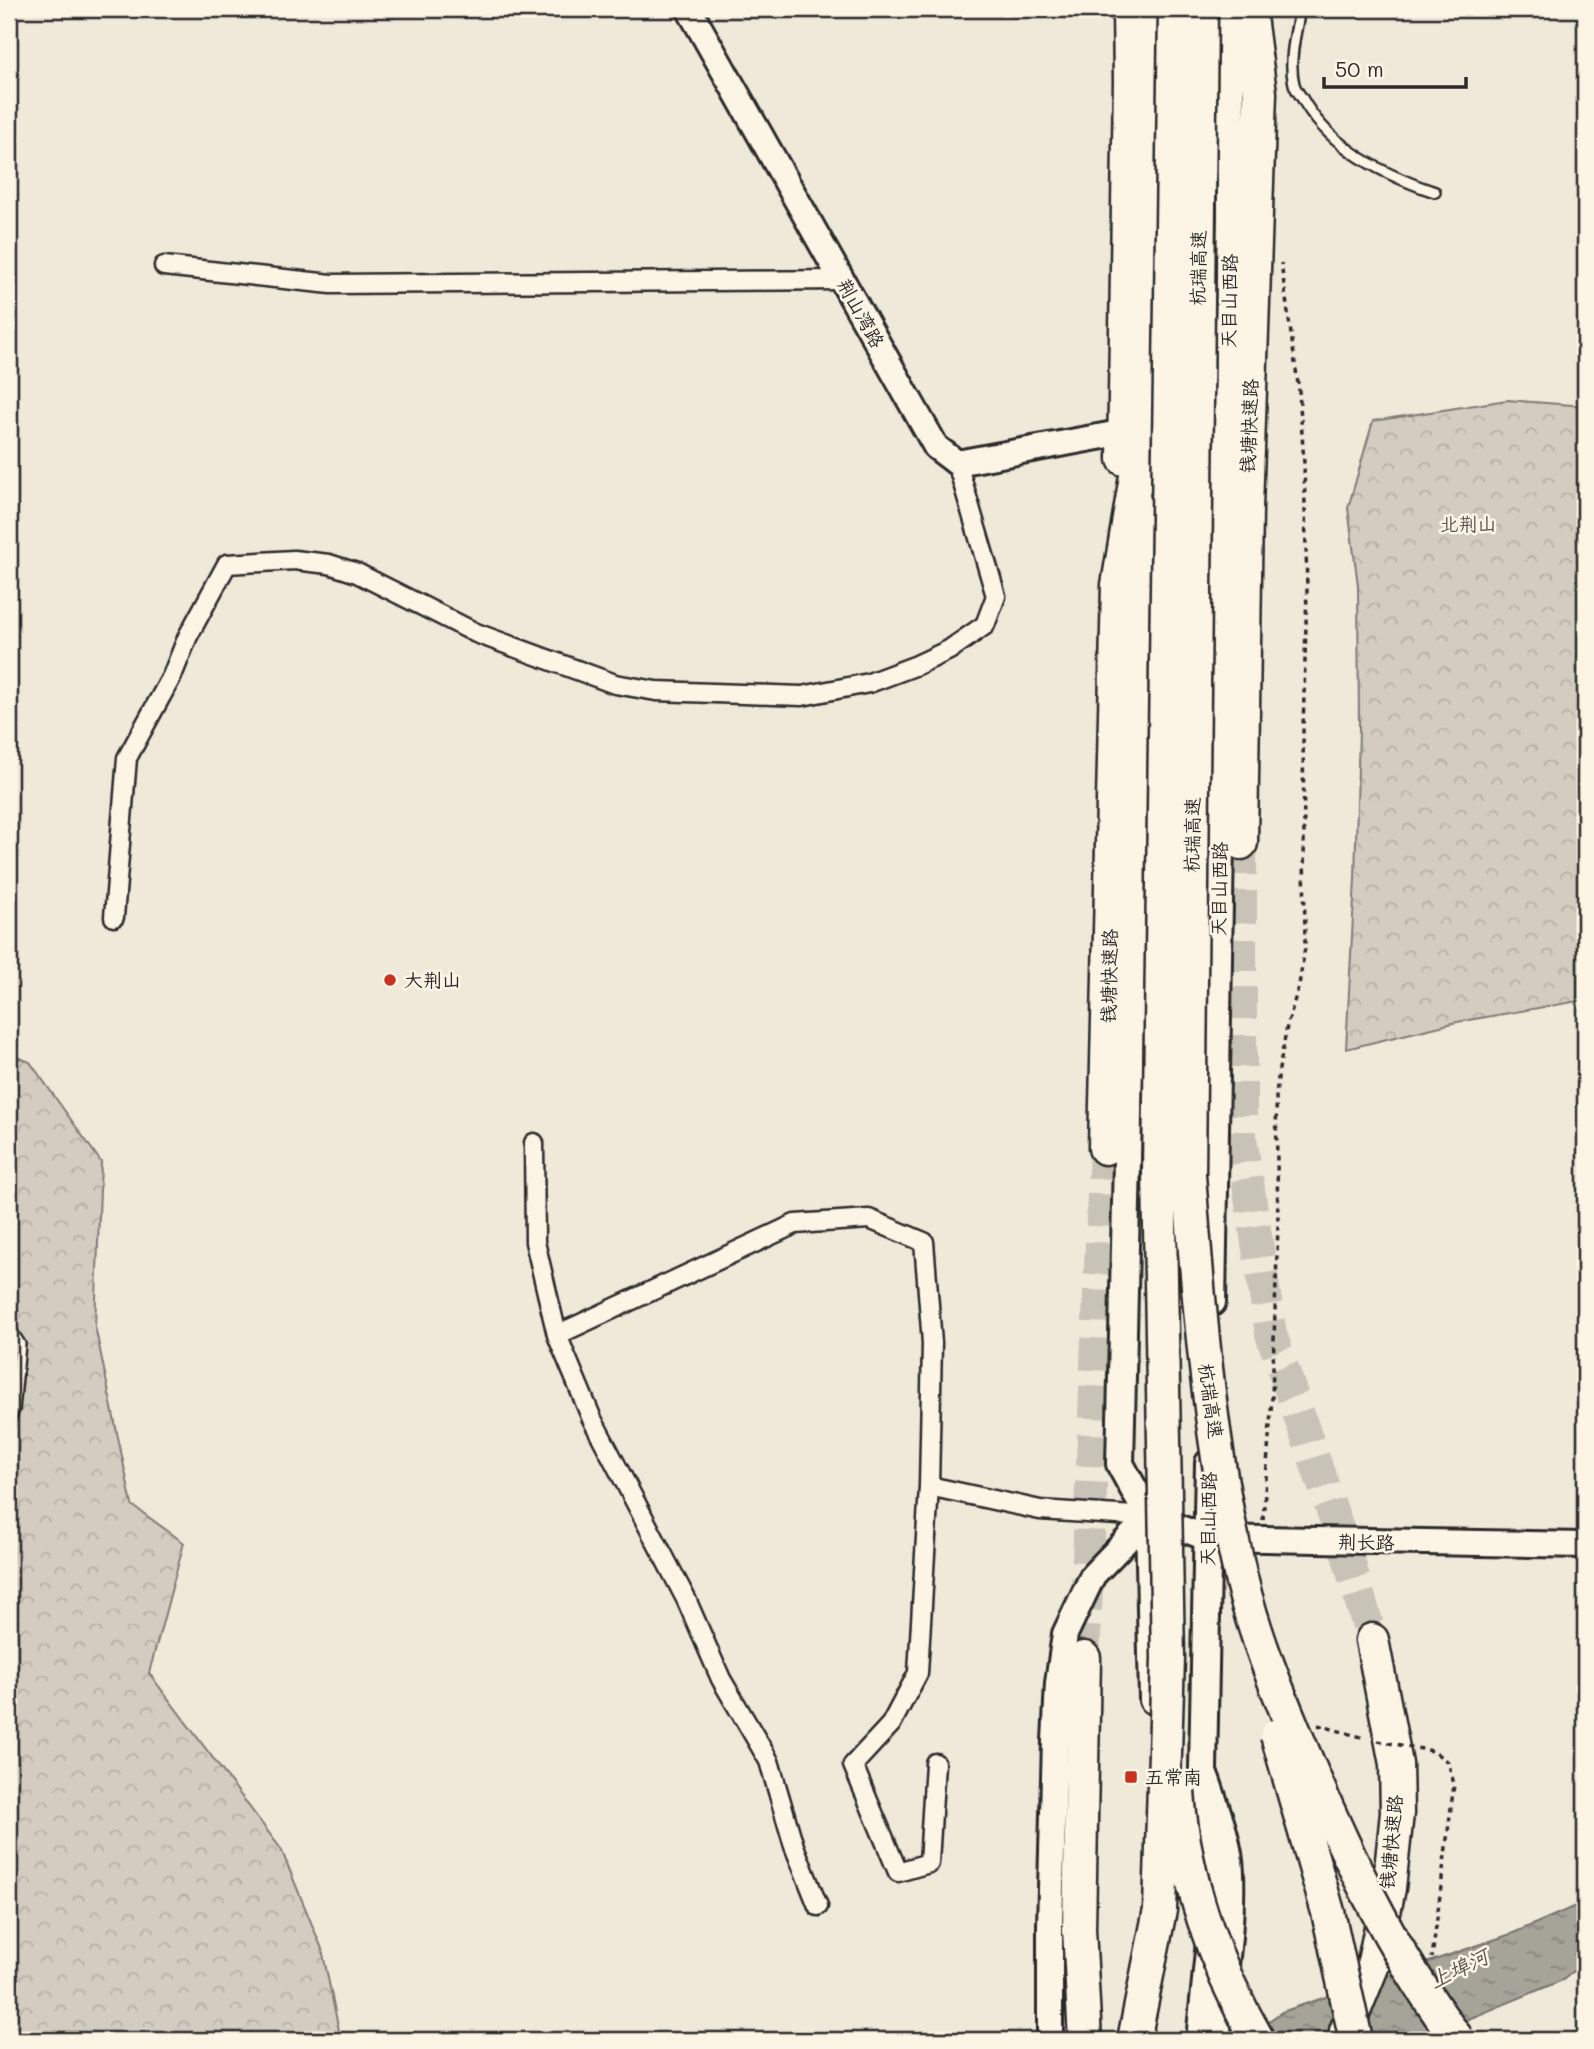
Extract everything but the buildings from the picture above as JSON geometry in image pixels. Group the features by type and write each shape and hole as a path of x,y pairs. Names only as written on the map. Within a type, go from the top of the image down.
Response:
{"highway":[{"name":"钱塘快速路","path":"1105,1149 1118,585 1134,430 1129,9"},
{"name":"杭瑞高速","path":"1167,1658 1160,1172 1175,9"},
{"name":"杭瑞高速","path":"1201,9 1189,1175 1200,1318 1221,1470 1241,1578 1262,1655"},
{"name":"钱塘快速路","path":"1241,843 1246,508 1260,93 1250,9"},
{"name":"钱塘快速路","path":"1342,2040 1374,1962 1389,1888 1396,1814 1396,1764 1372,1640"},
{"path":"1262,1655 1270,1709 1328,1912 1356,2040"},
{"path":"1262,1655 1323,1801 1375,1911 1433,2008 1458,2040"},
{"path":"1084,1658 1079,1929 1085,2040"},
{"path":"1133,2040 1160,1910 1167,1658"},
{"path":"1167,1658 1179,1809 1196,1897 1219,1959 1258,2040"}],"main road":[{"name":"荆山湾路","path":"689,9 936,447 957,463"},
{"path":"1146,9 1134,430 1120,1464 1149,1517 1153,1714 1148,2040"},
{"name":"天目山西路","path":"1200,2040 1210,1941 1203,1769 1231,215 1230,9"},
{"path":"957,463 1134,430"},
{"path":"1050,2040 1055,1741 1058,1683 1065,1634 1093,1575 1149,1517"},
{"name":"荆长路","path":"1149,1517 1208,1538 1585,1545"},
{"name":"天目山西路","path":"1203,1769 1219,1815 1231,1871 1230,1935 1217,2040"}],"street":[{"path":"164,267 331,284 843,281"},
{"path":"114,917 127,758 172,676 188,636 227,564 294,559 329,564 357,573 476,633 615,684 656,691 802,696 869,683 893,674 949,650 985,625 996,596 957,463"},
{"path":"534,1143 535,1242 557,1335 592,1419 686,1599 722,1679 769,1761 794,1846 818,1906"},
{"path":"557,1335 795,1224 869,1219 924,1242 932,1343 929,1486 918,1673 891,1724 853,1765 898,1872 929,1863 935,1763"},
{"path":"929,1486 1040,1510 1149,1517"}],"lane":[{"path":"1300,9 1293,54 1294,84 1312,117 1339,142 1407,183 1435,192"},
{"path":"9,1327 20,1344 14,1410 9,1421"}],"path":[{"path":"1262,1539 1272,1397 1278,1226 1276,1095 1287,1026 1299,985 1305,947 1303,730 1307,589 1304,463 1299,391 1280,251"},
{"path":"1378,1741 1433,1751 1448,1762 1454,1784 1432,1960"}],"green space":[{"name":"北荆山","path":"1507,400 1585,406 1585,1000 1457,1022 1346,1049 1359,729 1358,585 1348,508 1373,421"},
{"path":"9,1054 30,1062 101,1162 95,1326 132,1505 184,1543 149,1673 281,1849 322,1949 341,2040 9,2040"}],"water":[{"name":"上埠河","path":"1585,1897 1585,1962 1563,1980 1418,2040 1241,2040 1282,2012 1511,1934 1578,1905"}],"tunnel":[{"path":"1241,843 1241,1138 1271,1334 1347,1554 1372,1640"},
{"path":"1084,1658 1105,1148"}],"place":[{"name":"大荆山","path":"390,980"},
{"name":"五常南","path":"1131,1777"}]}
